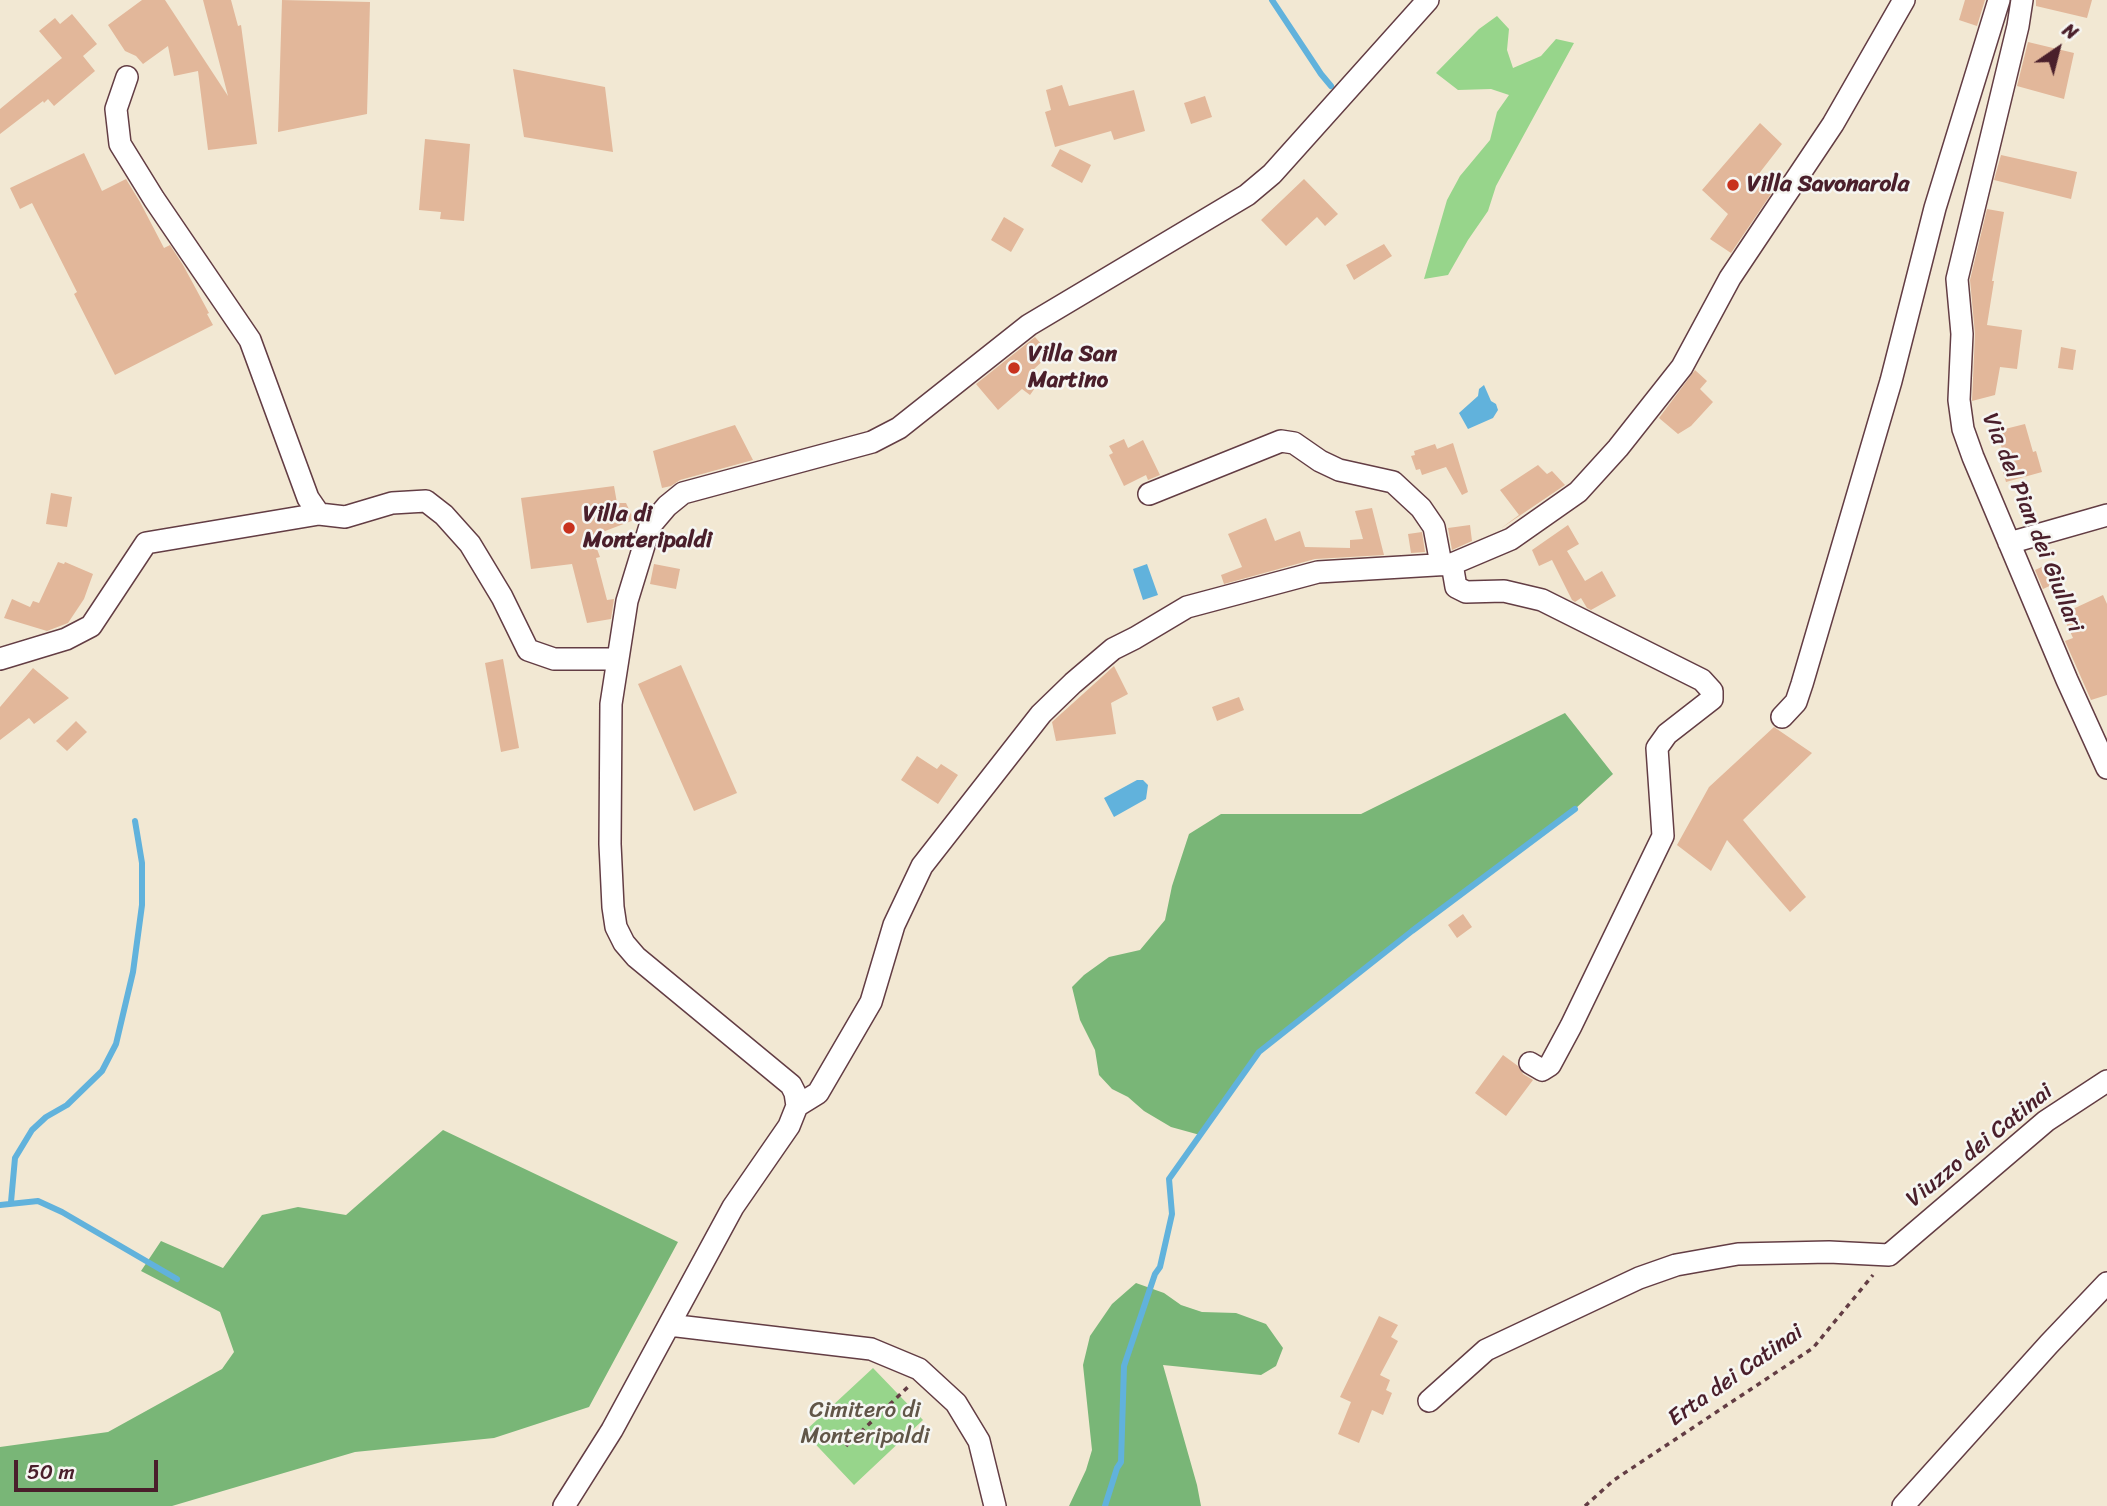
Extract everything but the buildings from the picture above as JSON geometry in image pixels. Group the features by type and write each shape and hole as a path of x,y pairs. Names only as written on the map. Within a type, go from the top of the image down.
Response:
{"street":[{"path":"564,1506 612,1430 733,1207 789,1126 797,1106 791,1085 636,957 616,928 610,830 611,704 627,601 650,526 667,506 683,493 872,442 899,428 1029,325 1247,195 1272,174 1429,0"},
{"path":"797,1106 818,1093 871,1002 894,925 922,866 1041,714 1113,649 1186,607 1227,595 1318,572 1447,564 1511,539 1578,492 1618,448 1682,367 1730,278 1833,124 1904,0"},
{"path":"1782,717 1796,702 1802,684 1891,382 1935,208 1998,0"},
{"name":"Via del Pian dei Giullari","path":"2022,0 1957,279 1962,334 1959,400 1963,429 2067,680 2107,768"},
{"path":"127,77 116,109 120,144 250,340 307,498 319,514"},
{"path":"1149,494 1281,442 1294,443 1339,470 1393,482 1421,508 1434,527 1456,587 1466,592 1504,591 1542,600 1692,674 1712,691 1713,699 1667,734 1657,748 1663,836 1550,1065 1542,1070 1530,1062"},
{"path":"0,659 66,639 91,626 146,543 319,514 345,517 392,503 426,501 444,515 470,544 502,597 528,650 554,659 618,659"},
{"path":"2010,543 2107,515"},
{"name":"Viuzzo dei Catinai","path":"1889,1255 2046,1121 2107,1081"},
{"path":"1429,1401 1486,1350 1639,1278 1676,1265 1738,1254 1829,1252 1889,1255"},
{"path":"1903,1506 2107,1283"},
{"path":"668,1325 871,1349 919,1369 956,1403 979,1441 995,1506"}],"path":[{"name":"Erta dei Catinai","path":"1585,1506 1614,1480 1813,1348 1889,1255"},
{"path":"846,1446 924,1373"}],"green space":[{"path":"1497,16 1509,29 1507,50 1513,68 1541,56 1556,39 1574,43 1496,186 1488,211 1448,275 1424,279 1447,200 1460,176 1490,140 1497,112 1509,95 1491,89 1458,90 1436,73 1479,29"},
{"path":"1565,713 1613,774 1575,809 1412,931 1259,1051 1200,1135 1171,1127 1144,1111 1128,1097 1112,1089 1099,1075 1095,1050 1080,1020 1072,987 1109,957 1140,950 1165,920 1172,886 1189,834 1221,814 1361,814"},
{"path":"443,1130 678,1242 589,1407 494,1438 355,1452 172,1506 0,1506 0,1447 108,1432 222,1369 234,1352 220,1312 141,1271 161,1241 223,1268 262,1215 298,1207 346,1215"},
{"path":"1136,1283 1164,1293 1181,1305 1202,1312 1236,1313 1266,1324 1283,1348 1276,1366 1261,1375 1163,1365 1201,1506 1069,1506 1092,1450 1083,1365 1090,1336 1112,1304"},
{"name":"Cimitero di Monteripaldi","path":"873,1368 923,1420 854,1485 804,1432"}],"water":[{"path":"1484,385 1498,410 1493,418 1468,429 1459,413 1478,396 1479,389"},
{"path":"1147,564 1158,595 1143,600 1133,569"},
{"path":"1137,780 1143,780 1148,785 1146,799 1114,817 1104,798"}],"waterway":[{"path":"1272,0 1331,86"},
{"path":"1105,1506 1121,1462 1124,1366 1155,1274 1160,1267 1172,1214 1169,1179 1259,1052 1412,931 1575,809"},
{"path":"11,1202 15,1158 32,1130 46,1117 67,1105 102,1071 116,1044 133,972 142,905 142,863 135,821"},
{"path":"0,1205 38,1201 62,1212 177,1279"}],"place":[{"name":"Villa Savonarola","path":"1733,185"},
{"name":"Villa San Martino","path":"1014,368"},
{"name":"Villa di Monteripaldi","path":"569,528"}]}
